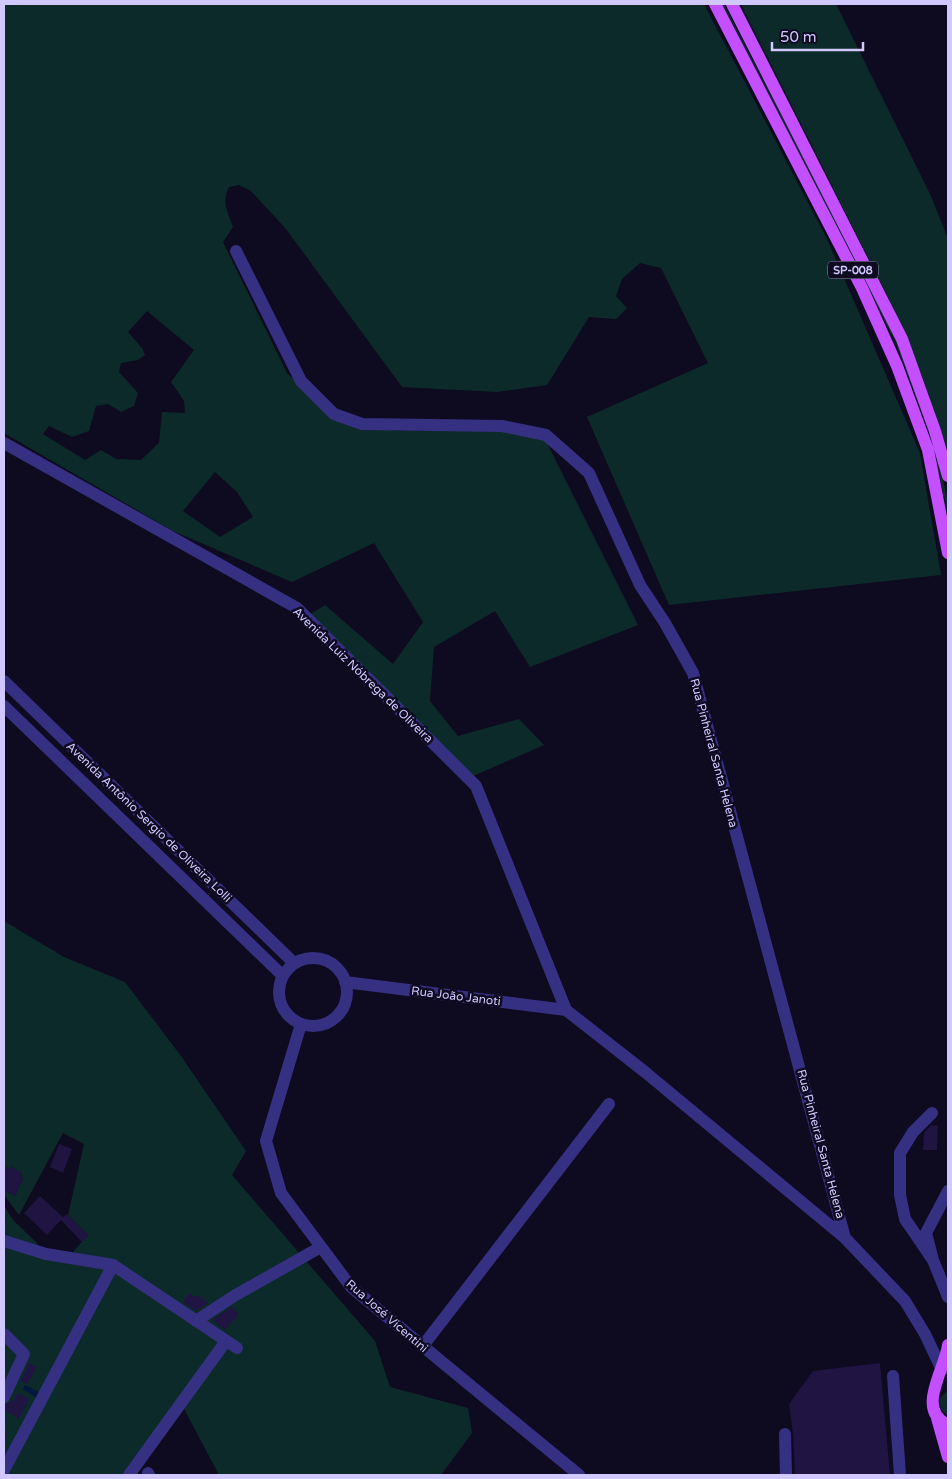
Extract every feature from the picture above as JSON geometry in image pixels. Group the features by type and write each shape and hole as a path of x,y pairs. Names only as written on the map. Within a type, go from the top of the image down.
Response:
{"main road":[{"name":"SP-008","path":"715,4 862,288 898,366 928,450 948,553"},
{"name":"SP-008","path":"732,4 902,339 935,430 948,476"},
{"path":"948,1345 932,1406 948,1457"},
{"path":"934,1393 948,1382"},
{"path":"937,1418 948,1425"}],"street":[{"name":"Rua Pinheiral Santa Helena","path":"236,251 301,382 334,414 362,424 502,426 546,435 589,473 640,585 665,623 693,673 795,1046 845,1238"},
{"name":"Avenida Luiz Nóbrega de Oliveira","path":"4,443 297,608 476,786 566,1010"},
{"name":"Avenida Antônio Sergio de Oliveira Lolli","path":"4,681 294,963"},
{"name":"Avenida Antônio Sergio de Oliveira Lolli","path":"4,706 282,975"},
{"path":"311,957 323,959 334,964 346,982 345,1003 332,1020 312,1026 302,1024 291,1018 281,1004 278,986 282,975 294,963 311,957"},
{"name":"Rua João Janoti","path":"346,982 566,1010"},
{"path":"566,1010 653,1078 845,1238 905,1301 925,1334 942,1370"},
{"name":"Rua José Vicentini","path":"302,1024 266,1141 280,1193 319,1248 351,1287 579,1475"},
{"path":"422,1347 609,1104"},
{"path":"932,1113 913,1132 900,1153 900,1194 905,1219 921,1235 948,1297"},
{"path":"921,1235 948,1191"},
{"path":"4,1241 46,1254 113,1266 232,1345 129,1475"},
{"path":"196,1321 234,1296 319,1248"},
{"path":"4,1470 113,1266"},
{"path":"4,1334 24,1354 4,1397"},
{"path":"893,1376 900,1475"},
{"path":"784,1434 786,1475"}],"green space":[{"path":"4,4 704,4 827,239 920,453 941,575 669,605 587,417 708,363 661,268 640,263 622,279 616,296 627,308 616,319 589,317 547,385 497,392 402,387 286,229 251,191 239,185 229,187 227,192 225,202 233,227 223,242 287,373 343,424 399,431 502,428 545,439 638,625 530,667 495,611 434,647 430,701 458,736 519,719 544,745 471,777 309,615 325,605 393,664 423,622 374,543 292,582 173,531 4,433","holes":["147,311 194,350 171,382 184,401 185,413 162,412 159,443 141,460 116,459 101,450 85,460 43,434 49,426 72,437 89,431 96,406 108,404 121,412 134,406 138,393 119,372 121,363 138,360 145,355 142,348 128,332","215,472 237,492 253,517 220,537 183,511"]},
{"path":"721,4 724,4 897,339 939,461 948,502 948,513 929,433 895,341"},
{"path":"741,4 836,4 931,196 948,239 948,452 922,376 888,297"},
{"path":"4,921 64,957 125,982 181,1056 246,1151 232,1175 375,1341 390,1387 468,1408 472,1433 441,1475 219,1475 182,1405 129,1475 4,1475 4,1241 72,1253 88,1235 68,1215 84,1144 63,1133 19,1215 4,1195 4,1190 15,1196 23,1178 21,1177 22,1174 11,1167 9,1169 4,1166"},
{"path":"4,1206 14,1221 37,1243 36,1247 4,1236"},
{"path":"948,1390 948,1417 939,1406 941,1397"}],"water":[{"path":"25,1385 41,1393 38,1399 23,1389"}],"building":[{"path":"931,1125 938,1126 937,1150 923,1150 924,1133"},
{"path":"59,1144 72,1149 63,1173 50,1167"},
{"path":"4,1166 9,1169 11,1167 22,1173 21,1177 23,1178 15,1196 4,1190"},
{"path":"40,1196 63,1217 67,1214 88,1235 82,1242 61,1220 47,1235 24,1213"},
{"path":"189,1293 195,1297 197,1295 208,1303 196,1311 183,1302"},
{"path":"232,1307 239,1314 225,1330 212,1320"},
{"path":"29,1363 37,1367 27,1384 21,1381"},
{"path":"880,1363 890,1475 795,1475 789,1404 813,1371"},
{"path":"18,1393 29,1399 19,1419 4,1410 4,1405 14,1400"}]}
